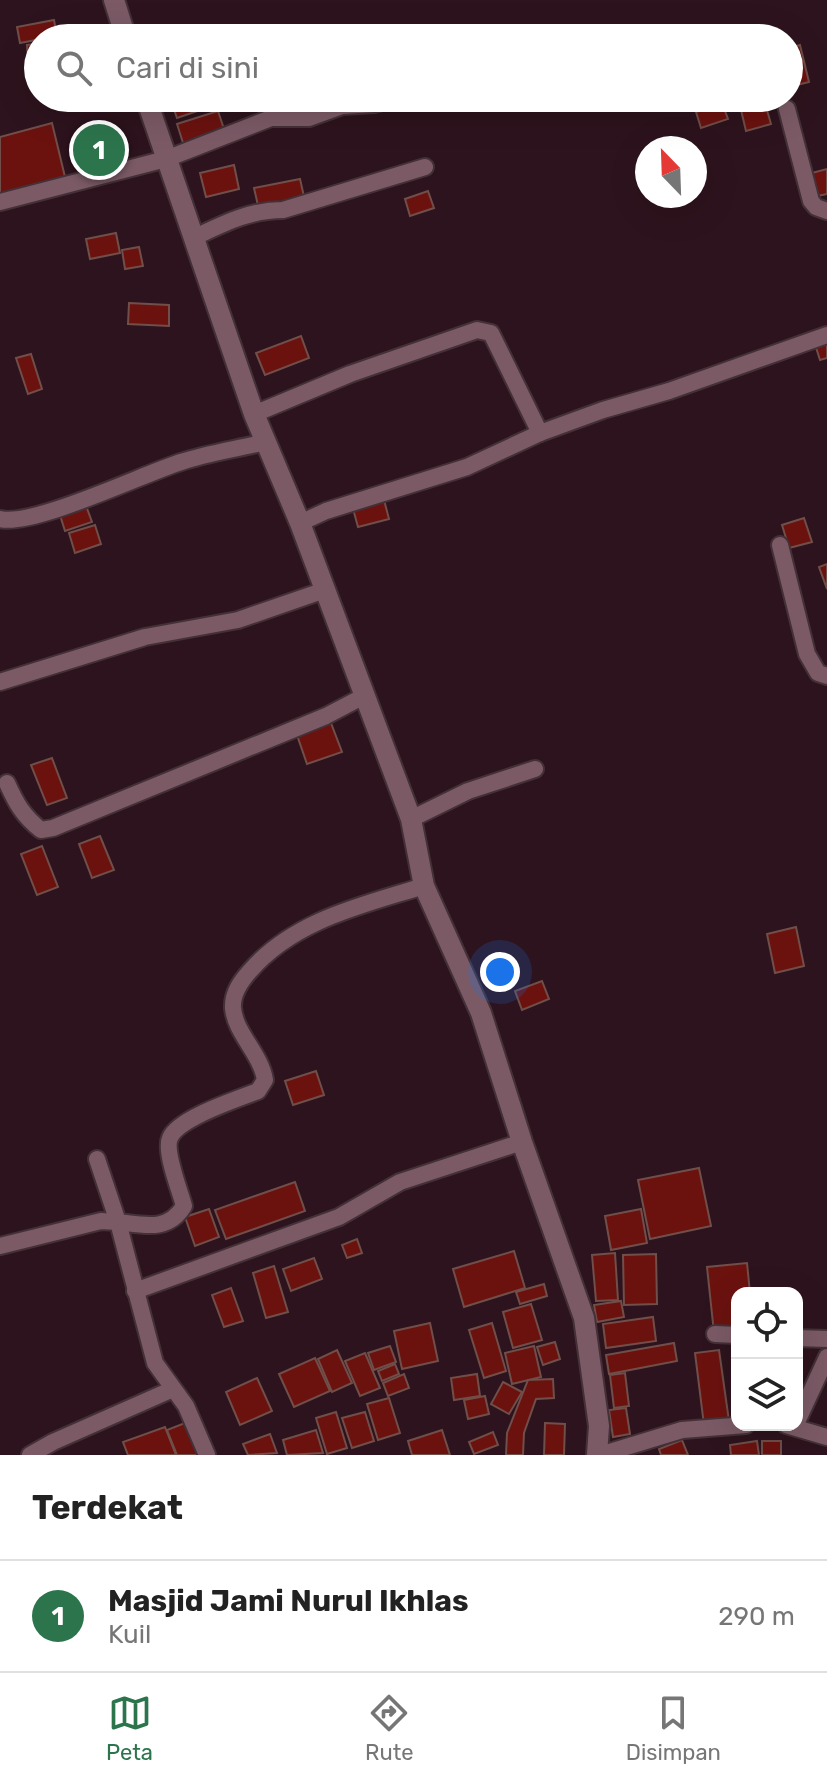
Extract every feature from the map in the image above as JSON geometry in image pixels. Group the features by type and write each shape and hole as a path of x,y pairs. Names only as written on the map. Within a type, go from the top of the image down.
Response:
{"street":[{"path":"114,0 122,24"},
{"path":"151,112 254,414 300,523 411,819 424,886 481,1013 522,1142 584,1318 599,1426 598,1455 682,1430 731,1426"},
{"path":"0,202 166,159 271,118 309,118 326,112"},
{"path":"788,112 811,201 816,207 827,211"},
{"path":"193,238 244,215 283,210 425,167"},
{"path":"254,414 350,374 484,330 491,333 540,433"},
{"path":"300,523 326,511 467,467 540,433 827,335"},
{"path":"0,519 14,520 43,512 182,462 265,442"},
{"path":"780,545 807,654 818,673 827,676"},
{"path":"0,682 145,637 238,620 325,590"},
{"path":"7,783 18,809 30,821 41,830 53,828 326,716 366,695"},
{"path":"411,819 468,791 535,769"},
{"path":"0,1246 101,1221 162,1226 178,1216 184,1206 169,1152 169,1139 179,1127 258,1091 264,1085 263,1066 239,1025 233,1008 238,984 278,945 310,925 424,886"},
{"path":"135,1291 339,1217 400,1182 522,1142"},
{"path":"97,1159 118,1222 155,1363 186,1406 207,1455"},
{"path":"715,1334 731,1335"},
{"path":"803,1338 827,1339"},
{"path":"803,1405 827,1357"},
{"path":"30,1455 173,1389"},
{"path":"803,1429 827,1437"}],"building":[{"path":"54,20 55,24 33,24"},
{"path":"24,26 24,42 20,43 17,27"},
{"path":"803,57 809,82 803,84"},
{"path":"175,112 195,112 177,118"},
{"path":"218,112 225,132 184,146 177,124"},
{"path":"696,112 725,112 728,119 701,128"},
{"path":"741,112 768,112 771,124 746,131"},
{"path":"52,123 66,181 0,198 0,137"},
{"path":"234,165 239,189 206,197 200,173"},
{"path":"827,169 827,194 813,197 808,174"},
{"path":"300,179 305,201 259,210 254,188"},
{"path":"428,191 434,208 410,216 405,199"},
{"path":"116,233 120,253 90,259 86,239"},
{"path":"139,247 143,266 125,269 122,250"},
{"path":"129,303 169,305 169,326 128,324"},
{"path":"301,336 309,358 265,375 256,353"},
{"path":"827,336 827,358 820,360 814,341"},
{"path":"31,354 42,389 28,394 16,358"},
{"path":"383,496 389,519 358,527 352,505"},
{"path":"85,503 92,522 65,531 59,512"},
{"path":"804,518 812,542 789,548 782,525"},
{"path":"95,525 101,544 75,553 69,533"},
{"path":"827,564 827,589 819,567"},
{"path":"331,723 342,752 307,764 297,735"},
{"path":"52,758 67,798 47,805 31,765"},
{"path":"100,836 114,870 92,878 79,844"},
{"path":"42,846 58,887 37,895 21,854"},
{"path":"796,927 804,966 775,973 767,934"},
{"path":"542,981 549,999 522,1010 515,991"},
{"path":"316,1071 324,1095 293,1105 285,1081"},
{"path":"699,1168 711,1226 650,1239 638,1180"},
{"path":"295,1182 305,1211 226,1239 215,1210"},
{"path":"209,1209 219,1237 195,1246 185,1217"},
{"path":"641,1209 647,1243 611,1250 605,1216"},
{"path":"357,1239 362,1253 347,1258 342,1245"},
{"path":"514,1251 525,1288 464,1307 453,1269"},
{"path":"615,1253 618,1300 596,1301 592,1255"},
{"path":"656,1254 657,1304 624,1305 623,1255"},
{"path":"314,1258 322,1279 291,1291 283,1269"},
{"path":"747,1263 749,1287 731,1287 731,1331 714,1333 707,1267"},
{"path":"274,1266 288,1312 266,1318 253,1273"},
{"path":"544,1284 547,1296 520,1304 516,1292"},
{"path":"231,1288 243,1321 224,1327 212,1295"},
{"path":"621,1301 624,1317 597,1322 594,1305"},
{"path":"531,1304 542,1340 513,1348 503,1312"},
{"path":"653,1317 656,1341 606,1348 603,1324"},
{"path":"430,1323 438,1361 402,1369 394,1331"},
{"path":"492,1323 506,1371 484,1378 469,1330"},
{"path":"555,1342 560,1359 543,1365 537,1347"},
{"path":"674,1343 677,1361 609,1374 606,1355"},
{"path":"390,1346 396,1362 374,1370 368,1353"},
{"path":"534,1346 541,1377 512,1384 505,1353"},
{"path":"337,1350 352,1383 332,1392 318,1359"},
{"path":"719,1350 729,1421 704,1425 695,1353"},
{"path":"365,1353 380,1388 360,1396 345,1361"},
{"path":"315,1358 330,1391 294,1407 279,1374"},
{"path":"395,1364 399,1374 382,1381 378,1371"},
{"path":"625,1373 629,1406 614,1408 610,1375"},
{"path":"404,1374 409,1388 388,1396 383,1383"},
{"path":"477,1374 480,1396 454,1400 451,1378"},
{"path":"257,1378 272,1411 240,1425 226,1392"},
{"path":"553,1379 554,1398 536,1399 524,1433 523,1455 506,1455 507,1433 528,1380"},
{"path":"503,1382 522,1392 509,1414 491,1404"},
{"path":"485,1396 489,1414 468,1419 464,1400"},
{"path":"389,1398 400,1433 378,1440 367,1404"},
{"path":"626,1408 630,1434 613,1437 609,1410"},
{"path":"336,1412 347,1448 327,1454 316,1418"},
{"path":"365,1412 374,1441 352,1448 342,1418"},
{"path":"190,1421 204,1455 177,1455 167,1430"},
{"path":"545,1423 565,1424 564,1455 544,1455"},
{"path":"165,1427 176,1455 128,1455 123,1442"},
{"path":"316,1430 323,1453 287,1455 283,1440"},
{"path":"442,1430 450,1455 412,1455 408,1441"},
{"path":"493,1432 498,1445 474,1454 469,1442"},
{"path":"270,1434 277,1453 248,1455 243,1444"},
{"path":"682,1440 688,1455 661,1455 659,1449"},
{"path":"757,1441 759,1455 731,1455 730,1445"},
{"path":"762,1441 781,1441 781,1455 762,1455"}],"place":[{"name":"Masjid Jami Nurul Ikhlas","path":"99,150"}]}
